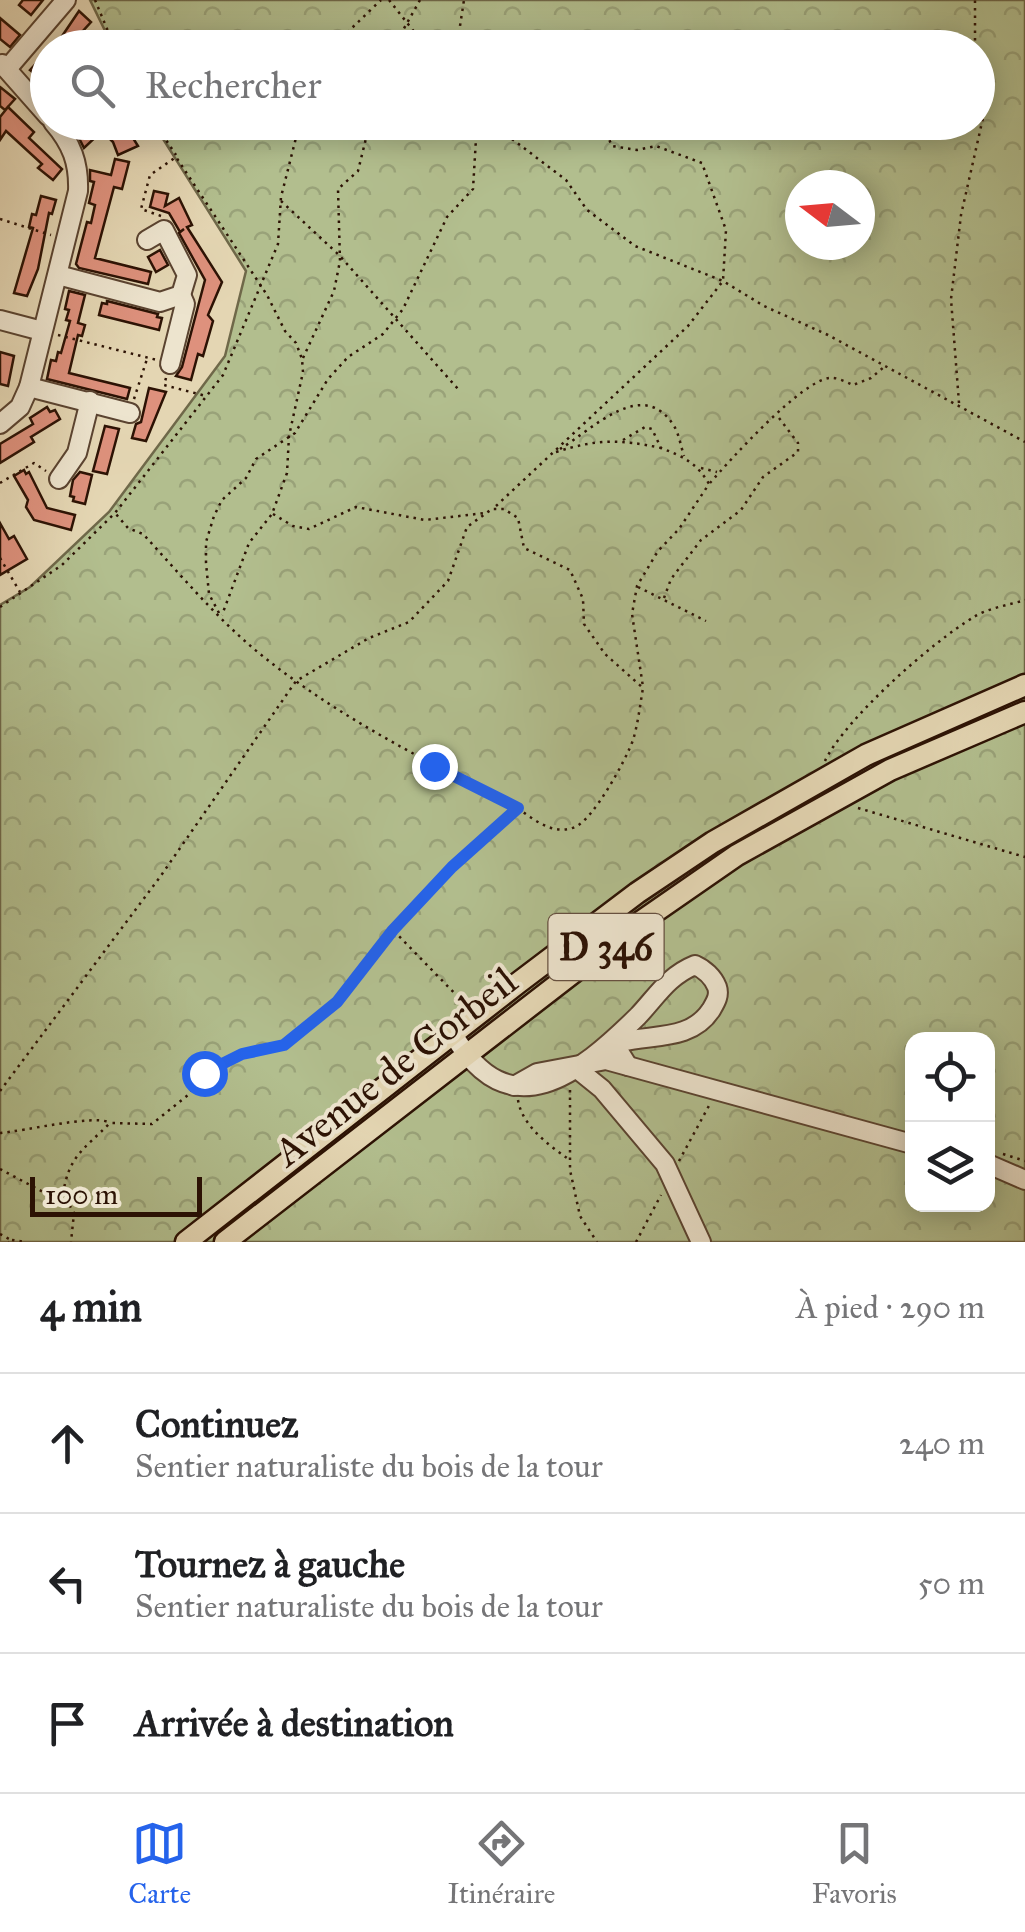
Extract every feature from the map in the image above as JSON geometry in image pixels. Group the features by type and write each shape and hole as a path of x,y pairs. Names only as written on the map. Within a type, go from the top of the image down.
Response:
{"main road":[{"name":"D 346","path":"186,1242 637,893 712,842 814,782 910,734 1025,685"},
{"name":"Avenue de Corbeil","path":"224,1242 623,934 737,855 890,770 1025,712"}],"street":[{"path":"38,30 66,0"},
{"path":"30,38 4,66 30,96"},
{"path":"0,424 14,414 29,387 78,191 72,148 66,140"},
{"path":"147,240 164,230 186,275 182,294 186,304 170,364"},
{"path":"58,274 160,302 182,294"},
{"path":"0,320 42,331"},
{"path":"29,387 130,413"},
{"path":"59,480 77,453 90,401"},
{"path":"574,1070 636,1017 671,978 694,965 703,968 717,986 718,996 704,1019 673,1035 622,1042 618,1050 628,1066"},
{"path":"454,1034 482,1072 514,1088 538,1073 574,1070 606,1060 905,1142"},
{"path":"574,1070 602,1089 665,1164 701,1242"},
{"path":"995,1159 1025,1180"}],"path":[{"path":"95,0 107,30"},
{"path":"349,30 381,0"},
{"path":"389,0 411,30"},
{"path":"403,30 420,0"},
{"path":"459,30 464,0"},
{"path":"975,0 975,30"},
{"path":"166,140 296,343 304,372 289,436 287,473 272,514 249,544 221,618"},
{"path":"0,607 62,566 115,513 223,375 278,244 280,200 295,140"},
{"path":"302,359 334,290 340,255 338,189 358,172 366,140"},
{"path":"221,618 209,594 206,542 222,500 246,478 256,459 295,432 328,378 348,356 382,334 403,309 447,216 472,189 476,140"},
{"path":"513,140 566,180 586,210 635,246 723,280 764,306 959,404 1025,442"},
{"path":"0,1091 160,878 296,681 369,638 409,622 448,582 467,527 555,453 688,326 723,280 726,230 702,163 656,146 637,150 612,146 609,140"},
{"path":"959,404 951,299 960,215 978,140"},
{"path":"164,230 162,216 141,210 150,175 176,156"},
{"path":"280,200 340,255 458,389"},
{"path":"0,220 66,240"},
{"path":"42,331 170,364 164,385 206,396"},
{"path":"130,413 147,358"},
{"path":"115,513 128,528 144,534 221,618 296,681 406,752 518,808 541,826 574,828 586,819 632,742 643,688 632,614 637,586 658,551 720,472 776,414 814,383 832,377 852,385 871,378 885,366"},
{"path":"555,453 623,406 640,403 674,425 685,457"},
{"path":"664,598 670,578 702,540 741,510 763,477 798,452 798,443 776,414"},
{"path":"623,440 645,426 652,428 661,448"},
{"path":"555,453 589,442 623,440 685,457 699,468 709,484"},
{"path":"0,482 34,463 59,480"},
{"path":"699,468 720,472"},
{"path":"272,514 293,526 309,529 356,507 425,520 489,512"},
{"path":"495,507 518,518 524,548 570,570 583,599 584,624 605,654 643,688"},
{"path":"0,558 21,593"},
{"path":"637,586 706,621"},
{"path":"814,782 834,741 899,676 976,615 1025,600"},
{"path":"0,1133 34,1131 98,1118 110,1123 152,1124 188,1095 204,1073 242,1054 284,1045 337,1002 393,930 452,867 518,808"},
{"path":"860,808 1025,857"},
{"path":"393,930 476,1016"},
{"path":"574,1070 570,1170 580,1216 597,1242"},
{"path":"514,1088 520,1110 546,1144 568,1158"},
{"path":"636,1242 717,1091"},
{"path":"71,1242 74,1213 64,1194 64,1180 73,1160 110,1123"},
{"path":"995,1159 1025,1161"},
{"path":"0,1170 47,1194 64,1194"},
{"path":"0,1234 10,1241 26,1242"}],"green space":[{"path":"90,0 1025,0 1025,1242 0,1242 0,605 30,587 109,512 225,356 246,271 164,140 995,140 995,30 105,30"}],"building":[{"path":"23,0 43,0 31,15 19,5"},
{"path":"79,11 91,22 84,30 66,30"},
{"path":"0,18 20,35 10,47 0,39"},
{"path":"0,87 15,99 5,110 0,106"},
{"path":"8,107 30,128 30,140 62,169 53,180 38,168 42,164 6,131 0,140 0,117"},
{"path":"134,140 138,146 118,155 113,142"},
{"path":"115,159 129,162 122,189 114,187 95,258 151,272 148,284 79,268 76,264 95,205 89,203 94,182 90,181 90,170 111,175"},
{"path":"154,191 168,194 165,206 179,198 192,225 187,227 222,282 208,315 213,321 203,356 198,354 191,380 176,376 182,367 205,280 179,233 184,229 180,232 169,213 150,207"},
{"path":"41,196 56,200 27,296 14,293 33,228 29,227 32,214 36,215"},
{"path":"160,250 168,265 156,272 148,257"},
{"path":"69,291 85,295 78,323 85,325 82,336 78,335 69,373 130,388 127,399 47,379 51,360 56,361 58,352 61,353 70,321 66,320 69,310 65,309"},
{"path":"102,303 158,314 162,318 159,330 99,315"},
{"path":"0,352 14,356 8,386 0,384"},
{"path":"149,388 166,392 146,441 132,438 136,424 141,422"},
{"path":"47,407 50,412 55,410 60,419 31,437 34,442 0,463 0,444 33,424 30,418"},
{"path":"105,426 119,429 107,474 93,471"},
{"path":"24,470 29,472 47,508 75,515 71,530 34,520 14,476"},
{"path":"80,472 92,475 85,504 70,496 73,480"},
{"path":"0,523 9,539 14,536 27,559 0,575"}],"route":[{"path":"204,1073 242,1054 284,1045 337,1002 393,930 452,867 518,808 434,766"}]}
